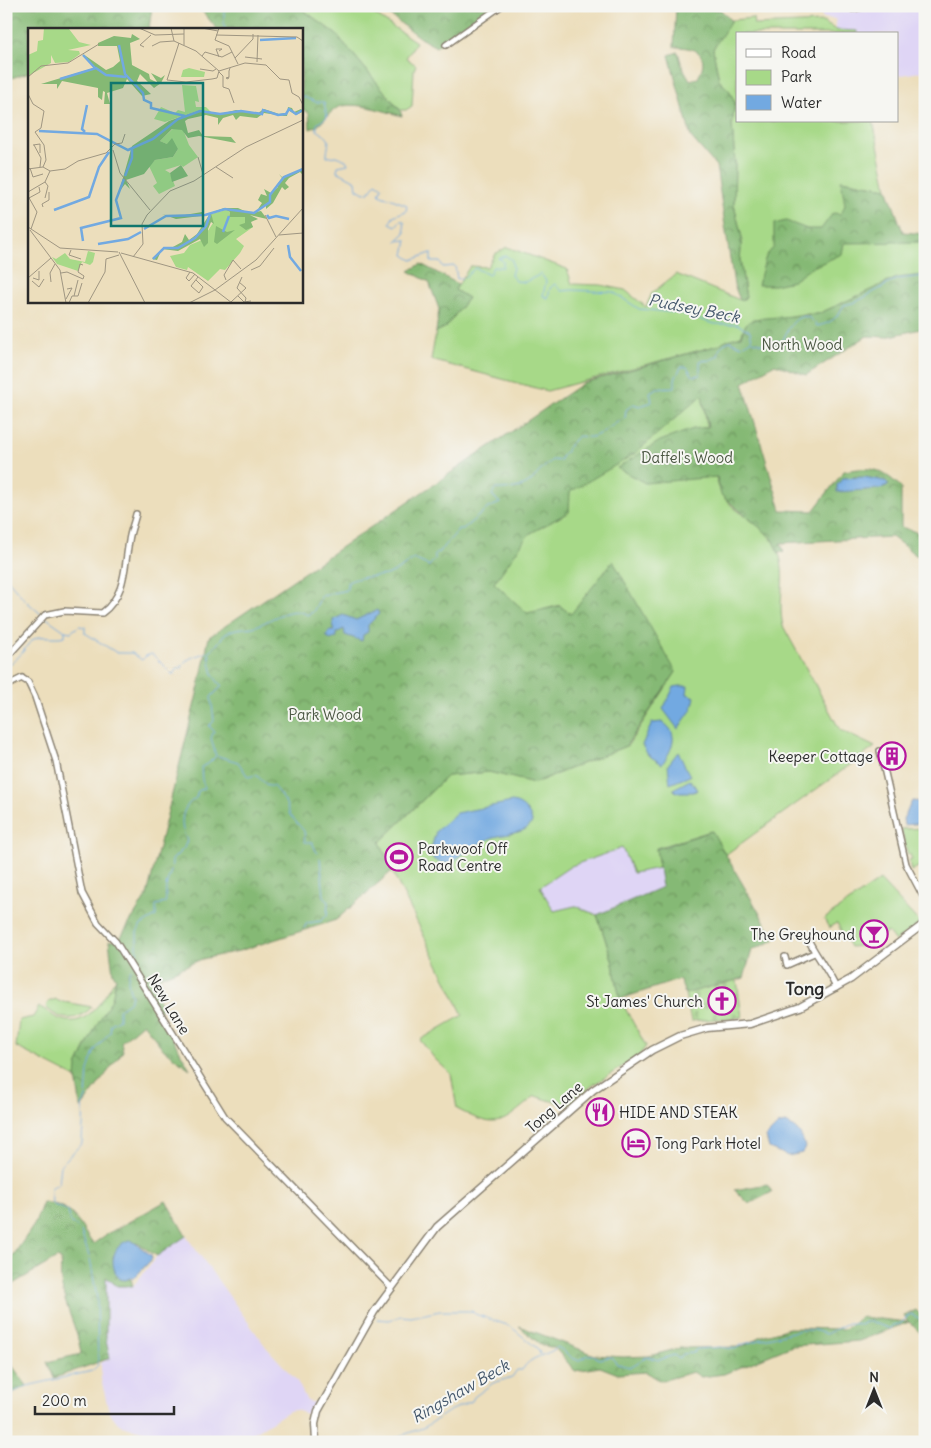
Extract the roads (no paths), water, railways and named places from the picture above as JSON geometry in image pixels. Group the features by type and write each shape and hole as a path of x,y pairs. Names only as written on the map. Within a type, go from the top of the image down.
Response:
{"street":[{"path":"446,45 501,6"},
{"path":"853,9 866,6"},
{"path":"6,658 43,616 64,611 102,613 113,605 121,586 129,539 136,514"},
{"name":"New Lane","path":"6,686 22,678 28,682 35,697 56,761 82,892 98,923 116,942 225,1117 392,1288"},
{"path":"880,751 912,879 925,900"},
{"name":"Tong Lane","path":"316,1442 315,1424 321,1405 341,1373 359,1336 392,1288 449,1215 593,1090 652,1050 680,1036 700,1030 744,1025 794,1010 836,988 925,923"},
{"path":"807,937 814,953 829,971 836,988"},
{"path":"784,957 787,965 814,953"}],"water":[{"path":"865,477 885,481 889,485 880,489 837,492 837,485 843,478"},
{"path":"377,610 379,614 368,625 368,632 363,635 362,641 345,635 344,629 336,633 337,637 330,639 326,636 329,631 334,631 333,620 343,615 356,620"},
{"path":"688,686 687,694 695,697 692,709 678,729 663,709 674,687"},
{"path":"662,722 671,731 673,742 662,764 648,755 642,745 652,723"},
{"path":"678,752 690,776 670,784 668,765"},
{"path":"690,780 698,790 693,792 676,792 673,789"},
{"path":"912,801 925,802 925,823 904,825 903,819"},
{"path":"512,802 522,806 530,815 532,822 525,829 520,832 489,839 465,852 453,863 441,863 433,859 431,849 436,831 456,813"},
{"path":"785,1123 793,1127 801,1136 805,1148 802,1153 788,1156 769,1148 766,1137 778,1125"},
{"path":"131,1240 151,1255 152,1259 136,1276 125,1280 120,1279 114,1267 114,1255 120,1245"}],"waterway":[{"name":"Pudsey Beck","path":"204,6 206,10 208,6"},
{"name":"Pudsey Beck","path":"224,6 225,28"},
{"name":"Pudsey Beck","path":"302,96 316,102 324,102 327,117 317,124 317,130 328,139 327,157 336,156 346,160 348,164 338,166 337,171 356,181 357,189 364,193 369,192 376,183 382,187 379,194 407,205 406,211 393,216 390,223 396,226 400,221 404,221 405,233 396,241 407,240 404,255 412,260 431,253 431,262 440,262 443,267 455,266 457,279 464,278 475,268 489,275 493,267 503,267 503,261 498,258 506,256 512,260 513,268 511,275 516,281 525,282 541,274 546,281 543,296 548,298 550,288 555,284 561,291 613,292 639,309 678,313 715,324 737,324 750,331 752,340"},
{"name":"Pudsey Beck","path":"753,341 763,344 783,341 792,323 801,317 812,320 817,326 822,325 834,319 844,305 856,302 897,279 925,276"},
{"path":"45,617 65,631 71,632 79,626 85,627 85,633 117,653 132,653 142,660 152,654 173,675 176,669 180,669 186,661 214,648 224,635 230,631 253,627 287,612 301,612 307,615 313,612 322,595 347,590 348,582 353,580 389,574 414,559 429,566 435,559 435,554 440,552 458,529 463,529 488,508 500,503 492,495 495,489 523,486 552,460 561,461 561,457 578,437 591,437 600,433 625,418 626,410 633,404 640,406 652,402 650,392 657,388 675,387 675,379 681,367 687,367 693,376 700,375 700,361 710,360 718,356 721,346 725,343 730,341 742,346 752,340"},
{"path":"6,578 26,601 42,615"},
{"path":"6,666 12,663 34,639 65,636 65,631"},
{"path":"134,965 137,961 137,932 141,925 156,916 156,905 165,903 166,887 172,860 184,848 187,840 182,823 184,812 187,806 196,798 198,791 205,788 201,767 208,764 216,756 211,738 214,731 209,726 214,721 211,697 222,686 214,675 209,652"},
{"path":"218,756 238,762 248,777 256,775 268,786 273,786 285,801 290,815 304,831 305,842 312,842 317,853"},
{"path":"304,928 307,923 321,921 327,915 328,902 324,896 320,858"},
{"path":"6,1396 27,1386 92,1371 98,1365 97,1298 90,1259 81,1231 70,1221 68,1211 52,1204 51,1187 59,1184 61,1165 82,1143 82,1106 86,1098 88,1070 95,1050 110,1032 111,1024 119,1019 119,1009 129,1002 132,996 128,979 131,969"},
{"path":"377,1319 389,1320 401,1316 411,1317 440,1311 472,1311 475,1314 510,1326 538,1349 540,1354"},
{"name":"Ringshaw Beck","path":"384,1442 425,1427 451,1410 472,1401 474,1397 493,1383 512,1377 517,1370 522,1370 530,1361 558,1347 574,1359 580,1360 588,1355 594,1355 598,1359 611,1357 617,1364 630,1367 647,1357 659,1360 674,1355 679,1359 683,1354 693,1353 697,1349 720,1347 735,1349 743,1344 801,1330 814,1330 826,1334 848,1323 861,1324 871,1322 891,1329 892,1325 900,1324 910,1314 919,1318 925,1326"}],"place":[{"name":"Keeper Cottage","path":"892,756"},
{"name":"Parkwoof Off Road Centre","path":"399,857"},
{"name":"The Greyhound","path":"874,934"},
{"name":"St James' Church","path":"722,1001"},
{"name":"HIDE AND STEAK","path":"600,1112"},
{"name":"Tong Park Hotel","path":"636,1143"}],"district":[{"name":"Tong","path":"805,988"}],"park label":[{"name":"North Wood","path":"802,344"},
{"name":"Daffel's Wood","path":"687,457"},
{"name":"Park Wood","path":"325,714"}]}
